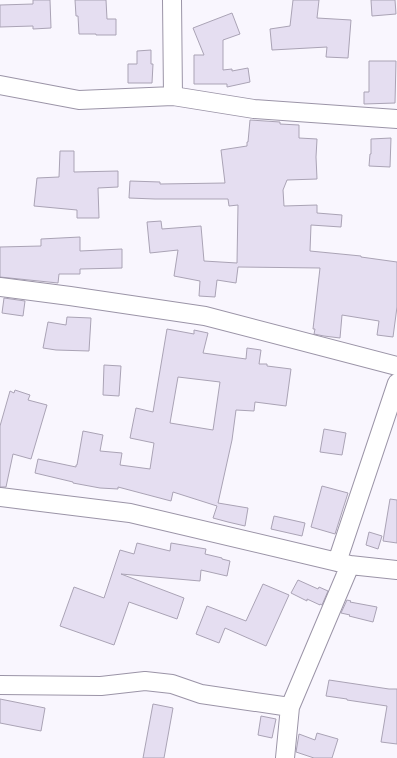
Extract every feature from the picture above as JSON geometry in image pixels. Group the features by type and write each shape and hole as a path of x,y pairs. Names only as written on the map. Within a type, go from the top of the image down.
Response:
{"street":[{"path":"172,0 173,96"},
{"path":"0,85 79,100 173,96 254,109 397,119"},
{"path":"0,287 205,316 397,366"},
{"path":"285,758 290,707 343,564 397,383"},
{"path":"0,497 130,513 343,564 397,570"},
{"path":"0,685 101,686 146,681 172,684 201,694 290,707"}],"building":[{"path":"33,0 50,0 51,28 33,29 33,26 0,27 0,5 33,4"},
{"path":"75,0 106,0 107,19 116,19 116,35 79,34"},
{"path":"293,0 319,0 317,18 351,20 348,58 326,57 327,47 272,50 270,29 290,26"},
{"path":"371,0 395,0 396,14 372,16"},
{"path":"232,13 240,34 223,40 223,70 232,69 232,71 248,68 250,82 227,87 227,84 194,84 194,55 204,55 193,28"},
{"path":"151,50 151,64 153,64 152,83 128,83 128,64 137,64 137,51"},
{"path":"369,61 396,61 395,103 364,104 364,92 369,92"},
{"path":"250,120 299,125 299,138 317,139 317,179 287,180 283,190 284,206 317,205 317,213 342,215 341,227 311,225 310,251 361,256 397,262 397,307 393,337 377,335 379,321 342,315 340,338 314,334 315,329 313,329 320,268 238,267 236,283 217,280 215,297 199,296 200,281 174,276 178,250 150,253 147,222 161,221 162,229 201,226 204,261 237,263 238,205 229,206 228,199 129,198 130,181 160,182 160,184 225,183 221,150 247,146"},
{"path":"391,138 390,167 369,166 371,139"},
{"path":"60,151 74,151 74,172 118,171 118,187 98,188 99,218 77,218 77,210 34,206 37,178 59,177"},
{"path":"80,237 80,251 122,249 122,268 80,269 80,274 59,274 58,283 0,277 0,247 41,246 41,239"},
{"path":"4,298 25,301 23,316 2,313"},
{"path":"67,317 91,318 89,351 43,348 48,322 66,325"},
{"path":"167,329 194,334 194,330 208,333 203,353 246,359 247,348 261,350 259,364 267,364 267,366 291,369 286,406 255,402 254,411 236,410 232,440 218,503 248,508 245,526 213,518 217,506 173,492 171,501 118,487 118,489 100,488 35,473 38,459 76,467 83,431 103,435 100,451 122,453 120,465 150,469 154,443 130,438 136,408 153,412","holes":["178,377 220,382 213,430 170,423"]},
{"path":"104,365 121,366 119,396 103,395"},
{"path":"15,390 30,395 28,400 47,405 31,459 13,454 6,487 0,487 0,426 10,391 14,393"},
{"path":"324,429 346,433 342,455 320,452"},
{"path":"322,486 348,493 335,534 311,527"},
{"path":"390,499 397,500 397,543 383,541"},
{"path":"274,516 305,523 302,536 271,529"},
{"path":"369,532 382,536 378,549 366,545"},
{"path":"137,543 170,551 171,543 206,549 205,554 230,561 227,576 201,570 200,581 121,574 184,598 177,619 129,602 114,645 60,626 74,587 104,598 120,550 134,554"},
{"path":"298,580 318,589 319,587 328,591 322,605 307,599 307,601 291,593"},
{"path":"263,584 289,595 266,646 225,628 219,643 196,634 207,606 246,621"},
{"path":"347,600 351,601 350,602 377,607 373,622 341,613"},
{"path":"329,680 397,689 397,744 381,742 387,706 326,696"},
{"path":"0,699 45,708 41,731 0,723"},
{"path":"153,704 173,708 164,758 143,758"},
{"path":"261,716 276,719 272,738 258,735"},
{"path":"317,733 338,739 332,758 314,758 296,752 299,734 315,740"}]}
